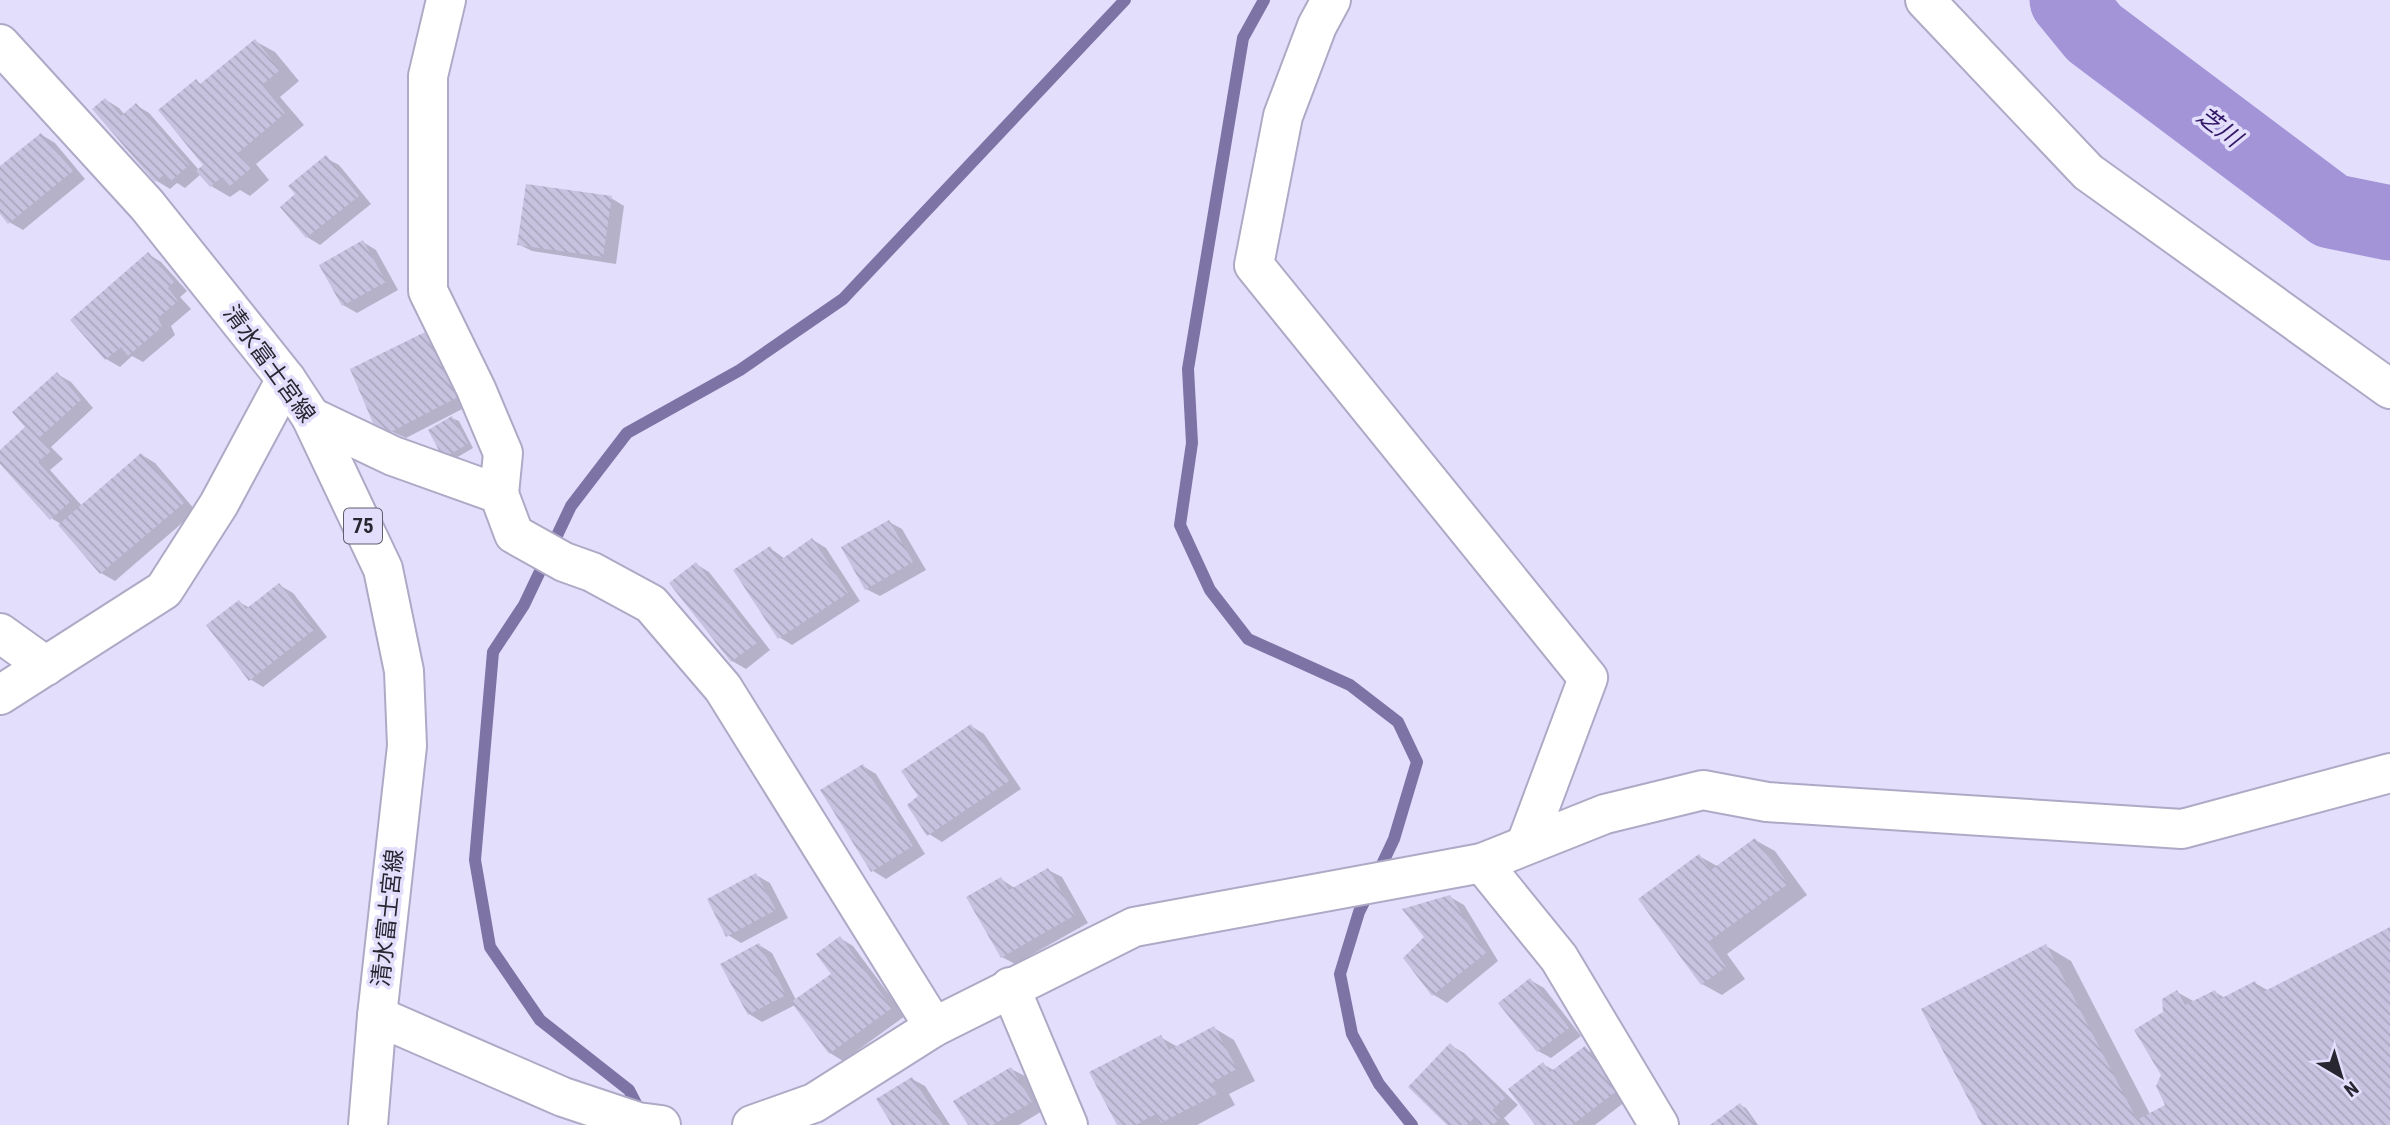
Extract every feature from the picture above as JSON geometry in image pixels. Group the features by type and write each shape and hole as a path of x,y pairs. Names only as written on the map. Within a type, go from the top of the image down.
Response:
{"street":[{"path":"446,0 428,76 428,291 476,389 503,453 499,494 514,534 564,562 592,572 651,604 723,688 934,1027"},
{"path":"1331,0 1317,26 1283,116 1254,265 1588,677 1526,844"},
{"path":"1925,0 2088,172 2390,389"},
{"name":"清水富士宮線","path":"0,44 147,205 286,379 311,418 383,569 404,671 407,746 377,1016 368,1125"},
{"path":"0,695 164,590 219,503 286,379"},
{"path":"311,418 393,456 499,494"},
{"path":"0,634 46,666"},
{"path":"752,1125 814,1103 934,1027 1134,927 1482,863 1605,814 1703,790 1767,802 2182,830 2390,773"},
{"path":"1482,863 1559,958 1659,1125"},
{"path":"1010,987 1068,1125"},
{"path":"377,1016 563,1097 638,1122 661,1125"}],"building":[{"path":"255,39 280,70 262,85 285,113 238,153 251,168 230,186 222,177 210,187 196,171 203,165 158,110 196,79 200,84"},
{"path":"105,98 121,116 136,103 189,165 171,181 165,174 155,182 92,109"},
{"path":"41,133 73,171 8,224 0,214 0,166"},
{"path":"326,155 359,196 306,238 280,207 295,194 288,186"},
{"path":"526,184 612,196 603,257 517,245"},
{"path":"363,240 386,282 342,306 319,265"},
{"path":"148,252 174,282 168,288 178,301 158,318 162,327 128,356 121,347 105,360 70,320"},
{"path":"425,332 458,397 391,432 373,423 350,369"},
{"path":"57,372 81,400 39,438 51,451 38,462 72,500 50,520 0,464 0,450 25,427 12,412"},
{"path":"452,416 468,444 443,458 428,430"},
{"path":"141,453 184,503 100,574 58,525"},
{"path":"889,520 913,562 865,590 841,547"},
{"path":"812,538 848,593 778,639 733,570 770,546 779,561"},
{"path":"696,562 758,642 731,662 669,583"},
{"path":"279,583 315,629 249,681 206,625 239,600 246,609"},
{"path":"971,724 1009,781 927,836 907,805 918,796 901,771"},
{"path":"863,764 913,846 871,872 820,790"},
{"path":"1755,838 1788,884 1708,942 1726,967 1701,985 1638,899 1699,854 1711,870"},
{"path":"1048,868 1075,915 1001,958 966,897 1001,877 1009,890"},
{"path":"756,873 776,910 726,937 707,899"},
{"path":"1450,895 1486,953 1432,996 1403,958 1424,937 1402,909"},
{"path":"2390,927 2390,1125 1982,1125 1921,1009 2046,944 2137,1120 2165,1105 2156,1086 2161,1075 2134,1030 2163,1012 2162,999 2177,990 2185,1005 2215,990 2220,999 2255,981 2261,993"},
{"path":"840,936 892,1008 829,1054 791,1002 831,974 816,954"},
{"path":"759,943 786,995 748,1015 720,964"},
{"path":"1530,978 1569,1028 1537,1052 1498,1003"},
{"path":"1214,1026 1237,1069 1211,1083 1217,1094 1161,1123 1156,1114 1136,1125 1117,1125 1089,1072 1161,1035 1169,1050"},
{"path":"1450,1043 1506,1097 1492,1110 1500,1118 1493,1125 1480,1125 1474,1118 1467,1125 1447,1125 1408,1087"},
{"path":"1585,1046 1618,1090 1572,1125 1535,1125 1508,1089 1543,1062 1550,1072"},
{"path":"1011,1067 1032,1102 993,1125 968,1125 953,1101"},
{"path":"912,1077 943,1125 892,1125 876,1099"},
{"path":"1740,1103 1756,1125 1710,1125"}],"waterway":[{"path":"642,1115 629,1090 540,1020 490,947 475,860 493,652 524,605 571,506 627,433 740,370 843,299 1125,0"},
{"path":"1264,0 1243,38 1188,369 1192,443 1180,525 1210,590 1248,639 1350,685 1398,722 1417,762 1394,839 1377,875"},
{"name":"芝川","path":"2067,0 2094,33 2331,211 2390,223"},
{"path":"1369,892 1359,912 1340,974 1352,1034 1379,1084 1412,1125"}]}
